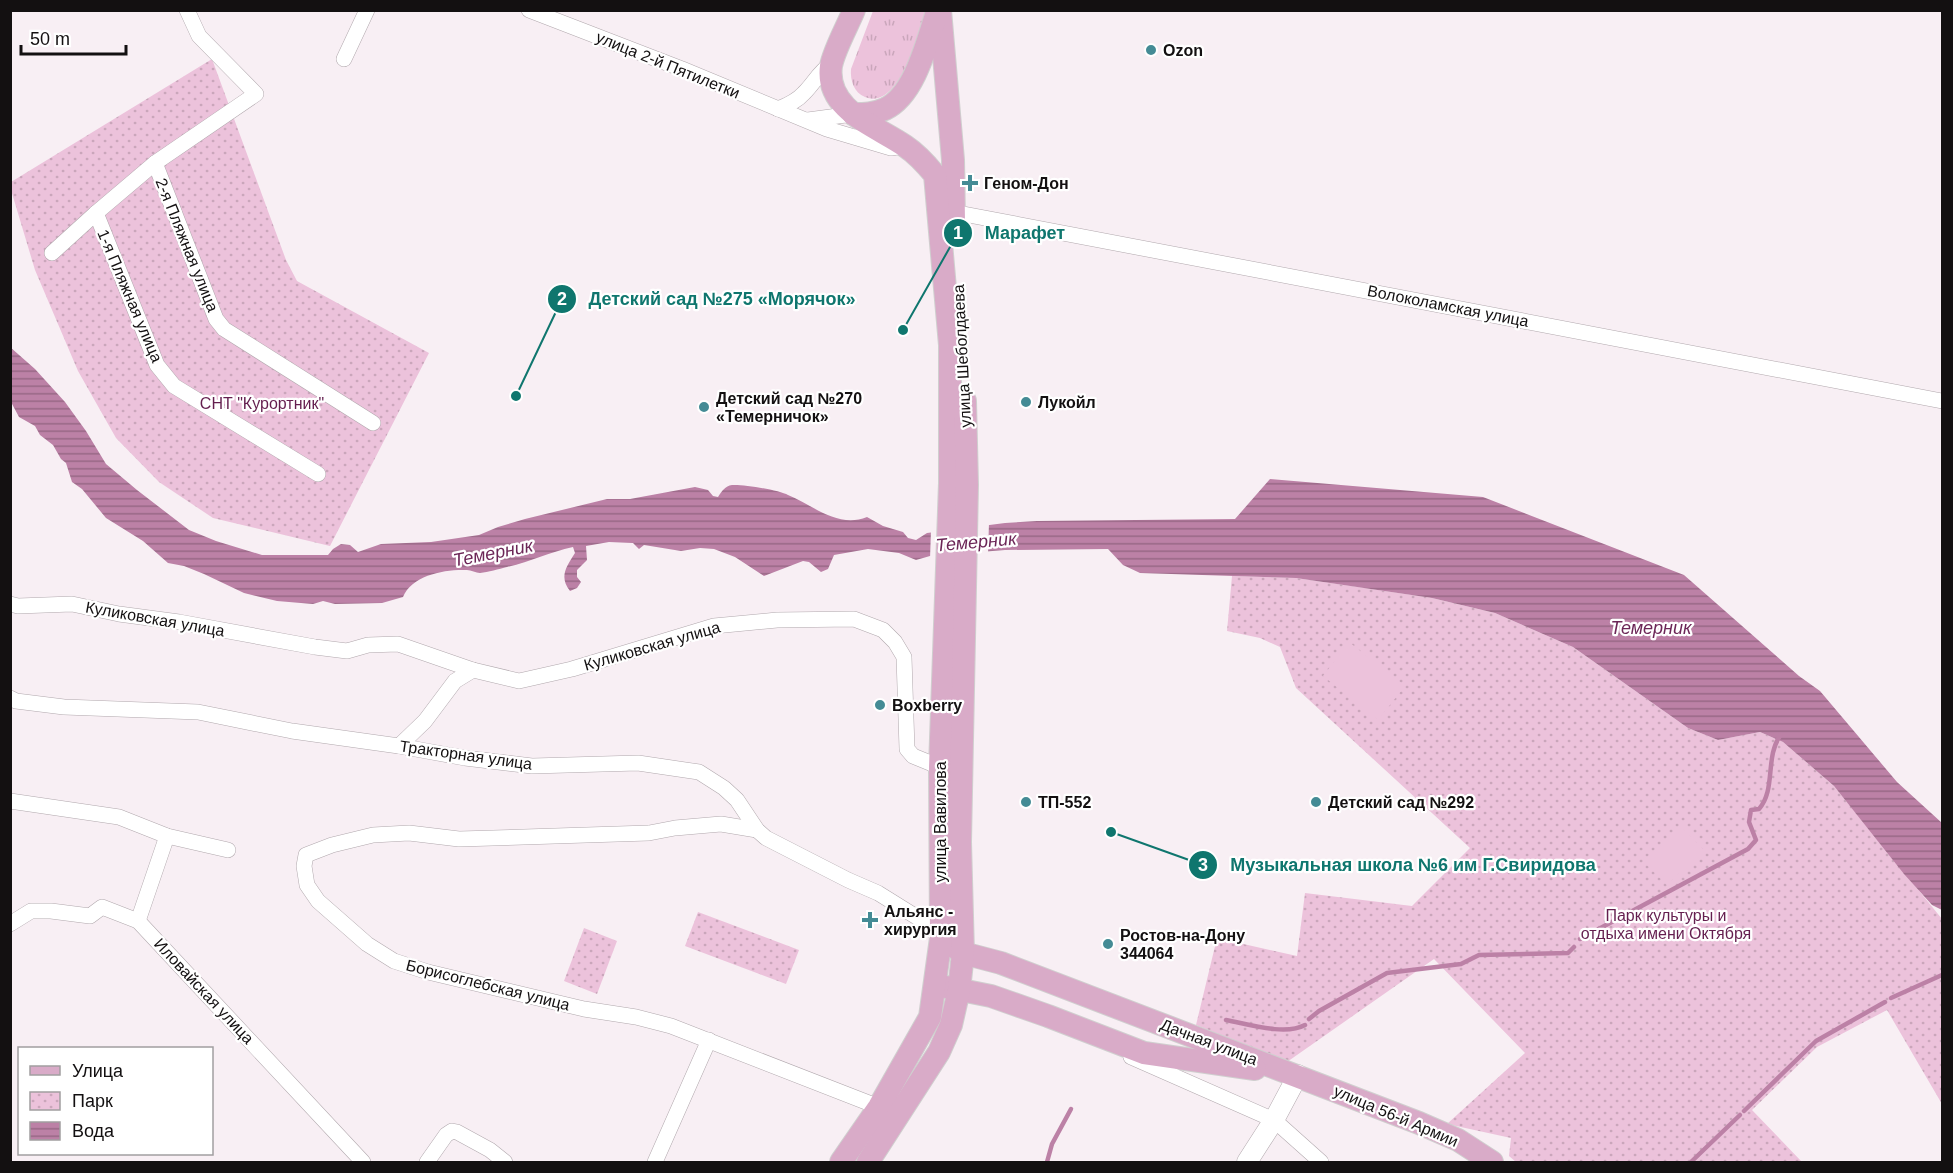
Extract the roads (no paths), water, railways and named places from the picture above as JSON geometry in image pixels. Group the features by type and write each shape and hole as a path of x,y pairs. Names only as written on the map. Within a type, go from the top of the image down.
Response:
{"main road":[{"path":"854,10 831,64 830,76 838,98 853,114 922,159 934,175 948,202"},
{"path":"853,114 873,114 899,100 921,59 939,10"},
{"path":"939,10 953,160 948,202"},
{"name":"улица Шеболдаева","path":"948,202 963,348 953,636"},
{"name":"улица Вавилова","path":"841,1162 879,1107 930,1017 936,984 940,938 940,767 953,636"},
{"name":"улица Вавилова","path":"868,1162 939,1052 951,1025 959,990 963,953 953,636"},
{"name":"Дачная улица","path":"940,938 963,953 1001,963 1298,1075"},
{"name":"Дачная улица","path":"936,984 991,996 1144,1053 1298,1075"},
{"path":"1048,1016 1118,1007"},
{"name":"улица 56-й Армии","path":"1298,1075 1458,1140 1491,1162"}],"street":[{"path":"52,254 155,163 256,94 199,36 187,10"},
{"path":"344,59 368,10"},
{"name":"улица 2-й Пятилетки","path":"529,10 682,69 826,129 891,148 904,146"},
{"path":"778,109 793,103 803,95 822,70 831,64"},
{"name":"улица 2-й Пятилетки","path":"805,120 853,114"},
{"name":"2-я Пляжная улица","path":"155,163 216,319 224,329 373,423"},
{"name":"Волоколамская улица","path":"948,202 1942,401"},
{"name":"1-я Пляжная улица","path":"96,213 158,364 174,386 318,474"},
{"name":"Куликовская улица","path":"10,604 18,606 72,604 119,614 347,651 368,645 398,644 473,670 519,681 572,669 714,626 777,620 855,619 883,630 895,642 904,657 907,749 913,756 940,767"},
{"path":"399,746 426,721 455,681 473,670"},
{"name":"Тракторная улица","path":"10,698 16,701 64,707 198,712 292,731 399,746 465,759 532,766 638,764 699,772 724,788 737,800 757,830 776,843 878,893 923,921 940,938"},
{"path":"10,801 119,817 167,836 228,850"},
{"name":"Борисоглебская улица","path":"757,830 722,824 649,833 459,839 409,833 391,834 332,845 306,855 304,866 307,885 318,901 367,944 394,961 428,972 671,1026 879,1107"},
{"path":"138,921 167,836"},
{"name":"Иловайская улица","path":"10,924 31,911 90,916 102,908 138,921 363,1162"},
{"path":"655,1162 709,1040"},
{"name":"Дачная улица","path":"1107,1040 1133,1058 1274,1120 1321,1162"},
{"path":"1247,1162 1274,1120 1298,1075"},
{"path":"427,1162 446,1135 452,1131 490,1150 505,1162"}],"water":[{"name":"Темерник","path":"10,347 35,369 65,402 106,464 137,490 189,530 262,555 328,555 341,544 350,545 358,552 381,544 431,542 479,535 525,519 607,499 630,499 695,487 708,490 713,496 718,497 722,491 732,485 744,485 783,493 836,518 856,520 867,517 916,540 927,533 1005,523 1235,519 1270,479 1483,497 1684,575 1799,676 1820,691 1897,782 1942,823 1942,910 1932,905 1904,874 1834,786 1783,742 1760,732 1718,740 1688,728 1573,647 1495,613 1432,598 1296,578 1140,573 1123,565 1108,549 1005,550 930,556 916,560 899,553 868,549 834,555 828,569 821,572 809,562 803,561 764,576 735,557 714,549 700,548 681,551 644,545 639,549 633,543 609,542 586,546 587,560 577,570 577,577 581,582 577,588 570,591 564,577 575,553 573,547 486,572 458,570 439,572 414,583 403,597 382,603 335,604 323,601 313,604 277,601 244,593 184,566 168,563 143,541 106,518 82,489 72,482 66,463 53,445 40,435 35,426 19,417 11,402"}],"waterway":[{"path":"1580,939 1748,849 1756,840 1749,822 1751,810 1759,809 1764,801 1775,744 1780,736"},
{"path":"1309,1019 1319,1011 1387,973 1461,964 1479,955 1568,953 1574,947"},
{"path":"1891,998 1942,975"},
{"path":"1744,1111 1816,1041 1885,1002"},
{"path":"1226,1020 1277,1029 1297,1028 1305,1025"},
{"path":"1047,1162 1052,1144 1071,1109"},
{"path":"1691,1162 1740,1115"}],"place":[{"name":"Ozon","path":"1151,50"},
{"name":"Геном-Дон","path":"970,183"},
{"name":"Марафет","path":"903,330"},
{"name":"Детский сад №275 «Морячок»","path":"516,396"},
{"name":"Лукойл","path":"1026,402"},
{"name":"Детский сад №270 «Темерничок»","path":"704,407"},
{"name":"Boxberry","path":"880,705"},
{"name":"ТП-552","path":"1026,802"},
{"name":"Детский сад №292","path":"1316,802"},
{"name":"Музыкальная школа №6 им Г.Свиридова","path":"1111,832"},
{"name":"Альянс - хирургия","path":"870,920"},
{"name":"Ростов-на-Дону 344064","path":"1108,944"}],"park label":[{"name":"СНТ \"Курортник\"","path":"262,403"},
{"name":"Парк культуры и отдыха имени Октября","path":"1666,924"}]}
